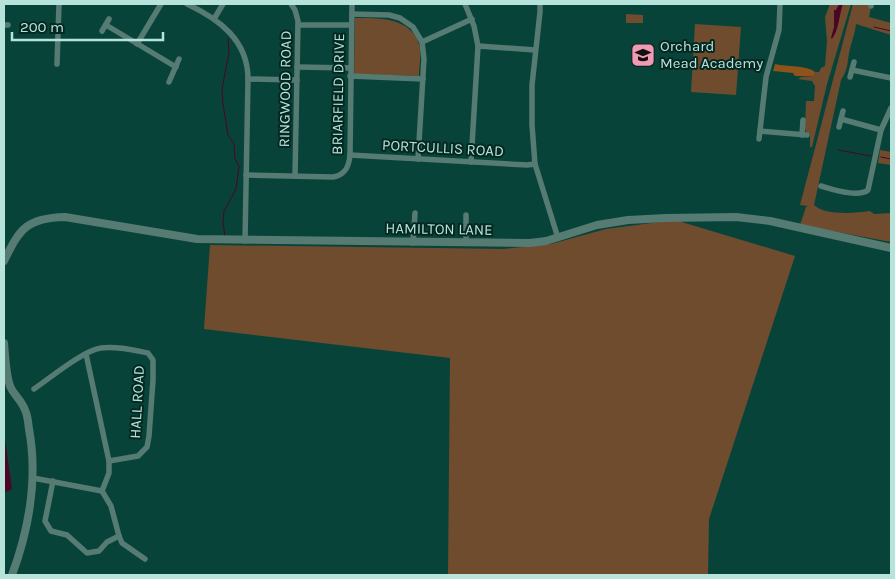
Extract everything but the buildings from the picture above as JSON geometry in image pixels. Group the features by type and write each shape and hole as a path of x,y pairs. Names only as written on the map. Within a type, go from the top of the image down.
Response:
{"street":[{"path":"57,64 59,4"},
{"path":"137,44 162,4"},
{"path":"187,4 214,19 229,31 240,46 247,64 245,241"},
{"path":"214,19 223,4"},
{"name":"RINGWOOD ROAD","path":"290,4 296,14 298,25 295,176"},
{"name":"BRIARFIELD DRIVE","path":"246,175 338,176 347,169 350,155 352,4"},
{"path":"465,4 472,19 478,46 471,162"},
{"path":"540,4 532,85 535,164 558,238"},
{"path":"759,139 766,77 779,30 780,4"},
{"path":"352,14 383,14 400,18 413,27 422,42 424,54 418,159"},
{"path":"102,31 109,19"},
{"path":"422,42 472,19"},
{"path":"106,25 176,68"},
{"path":"298,25 351,25"},
{"path":"478,46 535,50"},
{"path":"169,82 179,59"},
{"path":"854,62 851,73 891,78"},
{"path":"298,67 351,68"},
{"path":"350,76 423,79"},
{"path":"248,79 297,80"},
{"path":"821,186 863,194 868,190 881,130 891,108"},
{"path":"839,128 843,111"},
{"path":"841,119 881,130"},
{"path":"760,132 804,135 803,120"},
{"name":"PORTCULLIS ROAD","path":"350,155 535,164"},
{"path":"828,188 830,180"},
{"path":"414,243 415,213"},
{"path":"466,215 466,243"},
{"name":"HAMILTON LANE","path":"4,261 18,234 29,224 47,218 66,218 197,240 530,244 597,226 628,220 736,217 754,218 891,248"},
{"path":"4,342 7,388 20,399 26,411 31,438 33,478 24,538 12,575"},
{"name":"HALL ROAD","path":"34,389 86,354 100,348 125,349 148,353 153,360 151,413 147,447 138,456 109,461"},
{"path":"86,354 109,461 110,473 102,491"},
{"path":"33,478 102,491 112,506 122,543 145,560"},
{"path":"53,481 45,521 51,531 67,535 87,553 99,551 108,542 119,536"}],"shaded area":[{"path":"830,4 851,4 827,84 812,147 810,147 810,134 806,132 805,128 806,101 814,101 815,86 812,81 798,79 814,76 815,72 819,72 825,66 827,41 825,17"},
{"path":"839,4 843,4 838,27 832,39 834,10 836,10"},
{"path":"853,4 868,4 871,7 869,17 891,23 891,35 856,24 847,67 841,80 814,205 825,211 833,212 870,211 874,214 891,213 891,242 800,225 808,206 800,205"},
{"path":"626,14 643,15 643,23 626,23"},
{"path":"355,18 392,21 401,24 415,35 420,48 419,76 354,74"},
{"path":"695,24 741,27 736,95 691,92"},
{"path":"775,64 807,68 815,72 814,76 795,76 793,73 773,71"},
{"path":"880,150 891,152 891,165 878,163"},
{"path":"675,220 795,256 709,519 708,575 448,575 450,358 204,329 210,245 504,249 551,244 606,229"},
{"path":"4,433 12,489 4,493"}],"waterway":[{"path":"874,27 891,31"},
{"path":"225,236 224,211 236,189 239,166 235,159 234,144 228,135 223,104 222,89 229,53 228,39"},
{"path":"838,150 871,156"},
{"path":"881,157 891,159"}],"place":[{"name":"Orchard Mead Academy","path":"643,55"}]}
